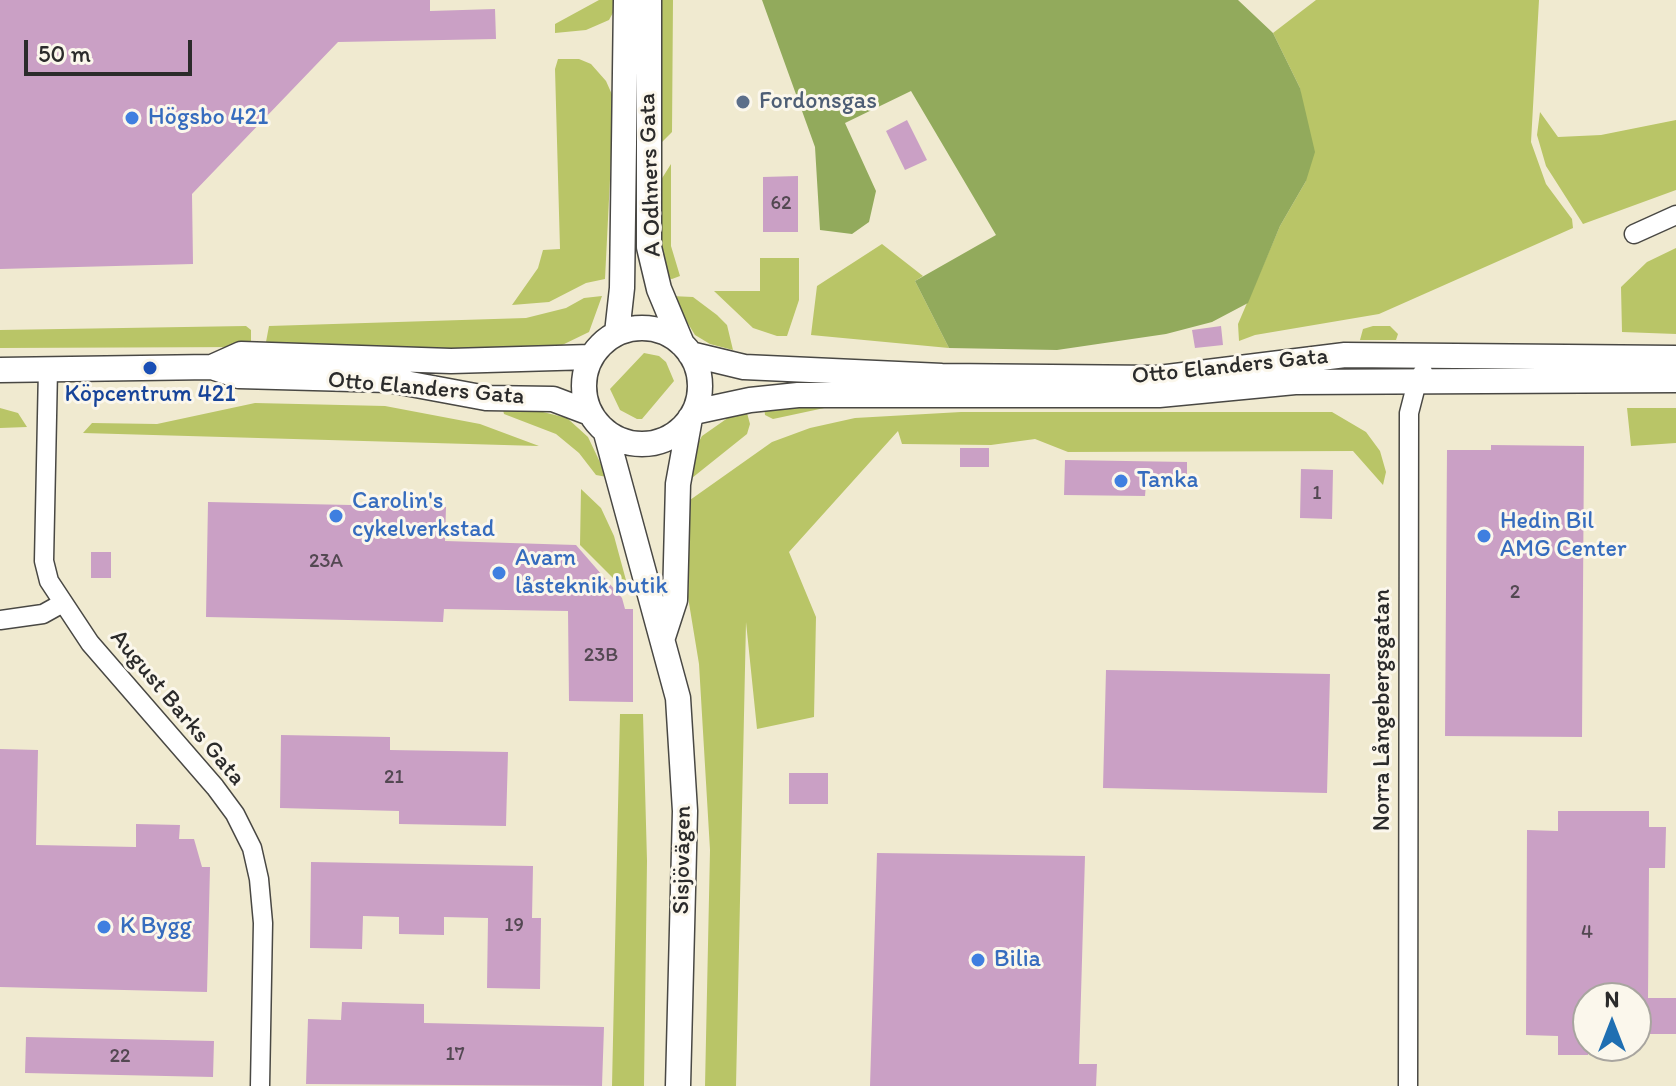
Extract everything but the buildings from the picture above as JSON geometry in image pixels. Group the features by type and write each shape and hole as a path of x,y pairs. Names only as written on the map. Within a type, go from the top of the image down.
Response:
{"street":[{"name":"A Odhners Gata","path":"617,333 622,288 626,0"},
{"name":"A Odhners Gata","path":"649,0 649,247 659,289 686,349"},
{"path":"1634,234 1676,215"},
{"name":"Otto Elanders Gata","path":"617,333 652,329 686,349 744,367 942,376 1159,378 1345,355 1676,358"},
{"path":"606,433 590,413 583,389 591,357 617,333"},
{"path":"663,637 675,600 678,484 700,383 686,349"},
{"name":"Otto Elanders Gata","path":"212,367 241,354 451,361 591,357"},
{"path":"1417,382 1427,367 1452,354"},
{"name":"Otto Elanders Gata","path":"0,370 212,367 239,376 389,380 486,398 553,399 590,413"},
{"name":"August Barks Gata","path":"48,369 44,561 61,604 90,643 215,787 235,814 252,848 263,923 260,1086"},
{"name":"Otto Elanders Gata","path":"606,433 632,444 651,444 669,438 692,415 750,400 798,395 1159,395 1295,382 1676,380"},
{"name":"Norra Långebergsgatan","path":"1408,1086 1407,539 1409,413 1417,382"},
{"name":"Sisjövägen","path":"606,433 678,698 685,811 678,1086"},
{"path":"0,620 43,614 61,604"}],"green space":[{"path":"599,0 620,0 609,20 586,30 555,33 555,24"},
{"path":"659,0 673,0 672,132 661,143"},
{"path":"762,0 1238,0 1273,33 1300,88 1315,152 1306,181 1280,226 1248,303 1212,322 1166,334 1057,350 949,348 915,281 996,235 911,91 845,123 876,191 869,222 852,234 820,230 815,147"},
{"path":"1316,0 1539,0 1531,142 1546,184 1572,219 1573,228 1379,314 1255,335 1239,341 1238,324 1280,226 1306,181 1300,88 1273,33"},
{"path":"558,59 579,59 591,64 606,81 614,99 605,279 586,283 549,302 512,305 538,268 543,250 560,249 555,69"},
{"path":"1540,112 1558,137 1601,135 1676,120 1676,190 1583,224 1546,166 1537,135"},
{"path":"671,164 671,246 680,276 672,279 666,278 662,265 659,183"},
{"path":"882,244 923,276 915,281 949,348 811,335 817,286"},
{"path":"1676,248 1676,334 1622,332 1621,287 1647,262"},
{"path":"760,258 799,258 799,300 787,336 753,328 714,291 760,291"},
{"path":"602,296 589,332 556,348 480,351 266,342 269,326 526,318 566,308 584,298"},
{"path":"671,296 693,297 717,315 727,325 733,350 710,344 695,335"},
{"path":"246,326 251,330 251,346 248,347 0,348 0,330"},
{"path":"1390,326 1398,334 1396,340 1360,340 1363,329"},
{"path":"644,353 659,356 666,362 674,381 642,419 637,419 620,410 610,389"},
{"path":"857,401 773,419 765,415 764,406"},
{"path":"255,403 385,406 480,424 539,446 83,433 92,423 157,424"},
{"path":"0,408 18,413 27,427 0,428"},
{"path":"1627,408 1676,408 1676,443 1631,446"},
{"path":"503,410 539,411 567,418 588,437 607,477 596,475 579,453 556,434 504,414"},
{"path":"961,412 1332,412 1366,432 1380,451 1386,472 1383,485 1353,451 1068,452 1035,439 991,445 902,444 898,431 789,552 816,617 814,717 757,729 746,622 736,1086 705,1086 710,850 699,664 688,597 690,500 772,442 810,428 855,418"},
{"path":"747,413 750,424 747,434 692,478 697,445 702,436 732,415"},
{"path":"581,489 601,508 614,536 630,595 580,545"},
{"path":"620,714 643,714 647,861 644,1086 612,1086"}],"place":[{"name":"Fordonsgas","path":"743,102"},
{"name":"Högsbo 421","path":"132,118"},
{"name":"Köpcentrum 421","path":"150,368"},
{"name":"Tanka","path":"1121,481"},
{"name":"Carolin's cykelverkstad","path":"336,516"},
{"name":"Hedin Bil AMG Center","path":"1484,536"},
{"name":"Avarn låsteknik butik","path":"499,573"},
{"name":"K Bygg","path":"104,927"},
{"name":"Bilia","path":"978,960"}]}
